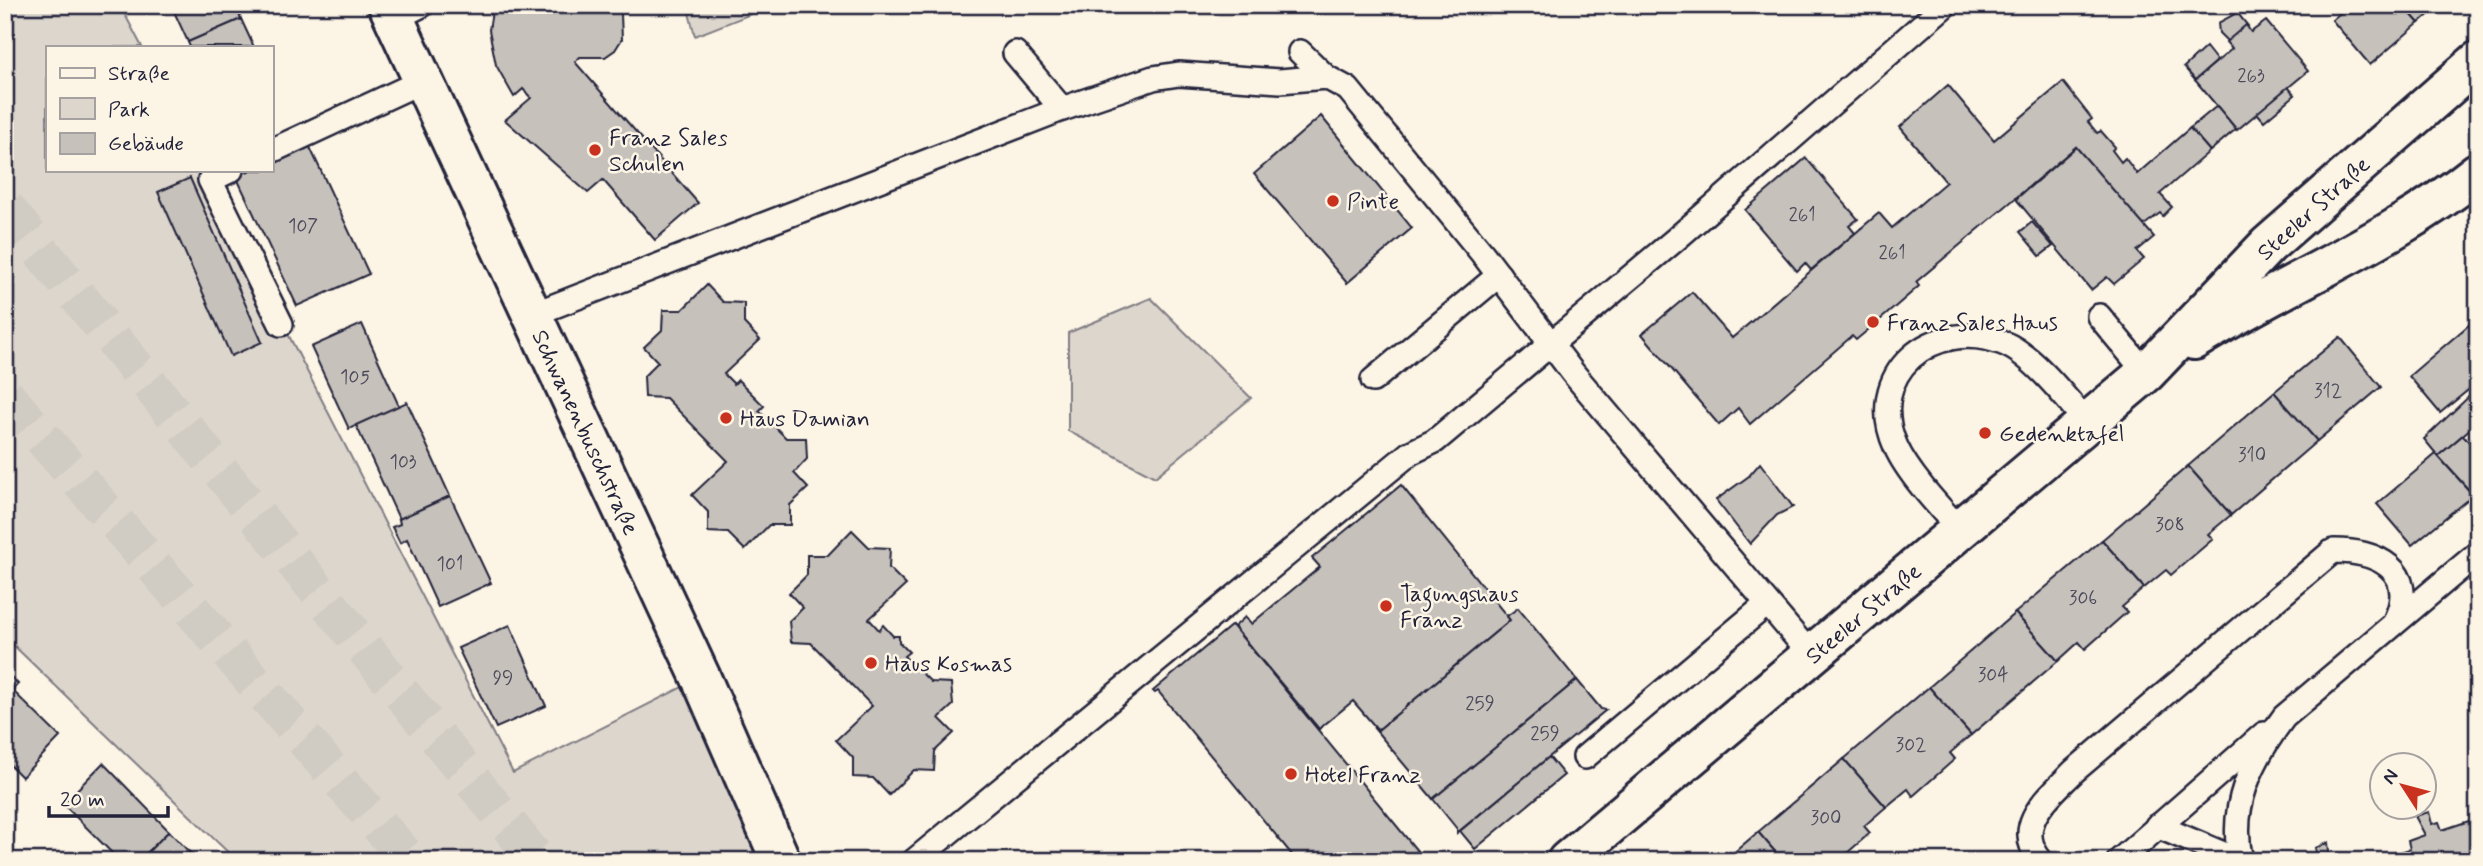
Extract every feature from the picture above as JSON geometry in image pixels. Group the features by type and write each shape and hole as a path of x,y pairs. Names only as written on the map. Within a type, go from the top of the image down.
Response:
{"main road":[{"name":"Schwanenbuschstraße","path":"401,10 422,81 701,678 781,861"},
{"name":"Steeler Straße","path":"1567,861 2151,368 2268,245 2478,61"},
{"name":"Steeler Straße","path":"2151,368 2213,328 2345,258 2455,190 2478,172"}],"lane":[{"path":"914,861 1400,461 1435,441 1945,5"},
{"path":"1300,52 1326,77 1348,89 1499,275 1551,344 1812,656"},
{"path":"1015,53 1062,108"},
{"path":"531,315 1062,108 1153,78 1179,74 1280,81 1326,77"},
{"path":"273,151 422,81"},
{"path":"227,172 210,180 281,324"},
{"path":"1373,380 1499,275"},
{"path":"2099,316 2151,368"},
{"path":"1961,531 1905,461 1891,430 1888,400 1893,382 1917,351 1952,335 1987,337 2006,343 2021,352 2087,423"},
{"path":"2041,861 2029,844 2030,826 2042,804 2074,771 2333,551 2358,551 2382,560 2398,576 2404,602 2396,619"},
{"path":"2119,861 2396,619 2478,553"},
{"path":"1585,757 1767,604"},
{"path":"2241,861 2235,837 2241,792 2262,746 2284,717"},
{"path":"2157,826 2241,861"}],"green space":[{"path":"5,5 120,5 141,46 46,46 46,172 205,172 513,773 698,679 777,861 237,861 5,637"},
{"path":"687,5 774,5 695,36"},
{"path":"1151,298 1251,398 1155,477 1068,431 1068,333"}],"building":[{"path":"171,5 235,5 241,19 188,42"},
{"name":"Franz Sales Schulen","path":"493,5 614,5 621,14 622,39 615,50 605,57 580,57 575,62 698,203 655,240 603,180 588,193 505,120 531,98 523,89 514,97 496,65 489,30"},
{"path":"2349,5 2403,5 2419,23 2370,65 2332,20"},
{"path":"2403,5 2440,5 2419,23"},
{"path":"2235,10 2248,26 2227,41 2219,33 2218,23 2235,14"},
{"path":"241,19 254,46 190,46 188,42"},
{"path":"2266,21 2308,71 2237,130 2195,80 2232,49 2226,42 2246,25 2251,32"},
{"path":"2206,47 2217,61 2195,80 2184,67"},
{"name":"Franz Sales Haus","path":"2063,82 2092,119 2088,122 2097,133 2101,131 2115,147 2112,150 2121,162 2125,158 2137,174 2190,128 2210,151 2160,194 2172,207 2163,216 2160,213 2143,226 2076,147 1916,282 1919,286 1887,314 1856,340 1852,336 1750,424 1738,408 1719,425 1642,334 1692,292 1732,338 1879,213 1892,228 1946,182 1900,127 1948,85 1994,140"},
{"path":"2288,87 2295,95 2264,121 2257,113"},
{"path":"2217,106 2236,129 2210,151 2190,128"},
{"name":"Pinte","path":"1321,116 1412,228 1347,283 1254,174"},
{"path":"308,143 369,274 297,306 236,176 246,172 273,172 273,159"},
{"path":"2076,147 2154,237 2137,251 2144,259 2114,284 2107,277 2091,290 2016,199"},
{"path":"1806,158 1858,219 1849,226 1855,233 1811,270 1805,263 1797,271 1745,210"},
{"path":"190,178 262,342 231,356 158,192"},
{"path":"2032,222 2053,246 2040,256 2020,232"},
{"name":"Haus Damian","path":"707,285 723,302 744,303 744,323 760,340 724,374 734,384 738,380 764,406 759,411 786,438 806,438 807,459 794,473 808,488 790,505 790,525 769,525 745,550 728,533 708,532 708,512 692,495 728,461 666,398 645,397 644,376 658,362 644,347 662,330 663,310 682,310"},
{"path":"362,324 399,406 349,429 311,347"},
{"path":"2470,324 2478,333 2478,382 2440,413 2409,376"},
{"path":"2340,337 2381,387 2317,441 2274,392"},
{"path":"2478,388 2478,422 2438,456 2424,439"},
{"path":"2274,392 2317,441 2231,515 2188,466"},
{"path":"407,402 450,496 399,519 356,425"},
{"path":"2463,435 2478,452 2478,500 2438,456"},
{"path":"2436,454 2473,495 2412,545 2377,504"},
{"path":"1760,463 1793,507 1777,515 1750,544 1716,500 1749,476"},
{"path":"2188,466 2231,515 2208,534 2213,539 2171,575 2166,570 2144,588 2102,540"},
{"name":"Tagungshaus Franz","path":"1401,485 1510,620 1378,730 1353,701 1319,729 1234,627 1245,617 1251,624 1320,567 1312,558"},
{"path":"450,496 491,583 438,607 407,539 400,543 392,527 400,524 399,519"},
{"name":"Haus Kosmas","path":"852,530 869,547 890,548 889,568 906,585 869,619 879,630 883,625 893,636 899,636 899,642 909,652 904,656 931,682 951,683 953,705 939,718 954,733 935,751 934,771 914,770 889,795 873,778 853,777 853,758 836,740 872,706 811,643 791,642 789,621 803,608 789,593 807,575 807,555 828,555"},
{"path":"2102,540 2144,588 2122,607 2127,612 2085,649 2079,642 2058,661 2015,613"},
{"path":"1518,608 1577,680 1433,799 1373,727 1378,730 1510,620 1507,616"},
{"path":"2015,613 2058,661 1971,735 1929,687"},
{"path":"510,625 546,706 496,728 458,648"},
{"name":"Hotel Franz","path":"1232,625 1423,858 1420,861 1297,861 1158,691 1153,691"},
{"path":"6,672 18,684 12,690 60,737 22,777 5,760"},
{"path":"1577,680 1601,709 1606,710 1457,833 1457,829 1433,799"},
{"path":"1929,687 1971,735 1950,753 1955,759 1913,796 1908,789 1886,807 1844,759"},
{"path":"1549,757 1564,775 1475,849 1460,831"},
{"path":"1844,759 1886,807 1864,826 1870,833 1838,861 1783,861 1758,832"},
{"path":"103,763 169,831 139,861 110,861 115,856 63,804"},
{"path":"2478,818 2478,861 2381,861 2380,858 2410,849 2408,841 2425,835 2417,820 2431,820 2432,824 2439,822 2442,830"},
{"path":"169,831 198,861 139,861"},
{"path":"1758,832 1783,861 1724,861"},
{"path":"2328,843 2330,861 2316,861 2315,848"}],"tunnel":[{"path":"5,207 538,861"},
{"path":"5,395 410,861"}],"place":[{"name":"Franz Sales Schulen","path":"595,150"},
{"name":"Pinte","path":"1333,201"},
{"name":"Franz Sales Haus","path":"1873,322"},
{"name":"Haus Damian","path":"726,418"},
{"name":"Gedenktafel","path":"1985,433"},
{"name":"Tagungshaus Franz","path":"1386,606"},
{"name":"Haus Kosmas","path":"871,663"},
{"name":"Hotel Franz","path":"1291,774"}]}
